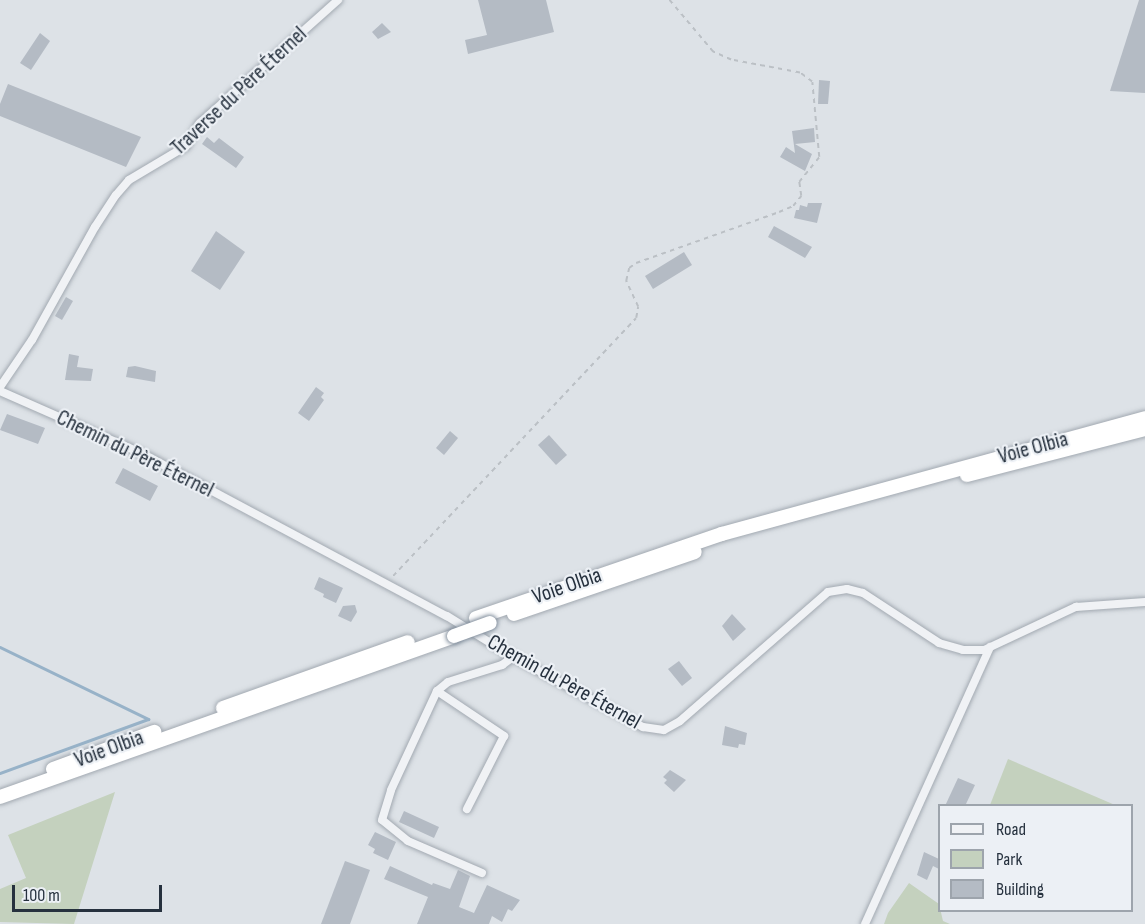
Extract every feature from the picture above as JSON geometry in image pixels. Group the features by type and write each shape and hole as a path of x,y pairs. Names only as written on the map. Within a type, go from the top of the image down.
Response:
{"highway":[{"name":"Voie Olbia","path":"0,797 452,632 476,618 722,534 1145,418"},
{"name":"Voie Olbia","path":"0,788 452,632 490,623 766,530 1145,429"}],"street":[{"name":"Traverse du Père Éternel","path":"0,389 32,340 95,227 129,180 186,146 200,123 338,0"},
{"name":"Chemin du Père Éternel","path":"0,389 143,454 386,583 513,657 644,727 664,730 680,721 828,592 847,589 863,593 939,643 963,650 984,650 1076,607 1145,603"},
{"path":"865,924 990,647"},
{"path":"482,873 408,841 382,820 391,790 437,691 448,682 502,665 513,657"},
{"path":"437,691 504,736 467,809"}],"path":[{"path":"386,583 636,318 638,307 626,281 629,268 636,263 779,212 793,206 801,196 800,182 819,157 815,88 812,82 807,76 793,71 731,60 713,52 669,0"}],"green space":[{"path":"1008,759 1113,804 990,804"},
{"path":"115,792 74,924 0,922 0,889 26,878 8,835"},
{"path":"909,883 938,903 938,912 941,912 943,921 950,924 884,924 888,913"}],"building":[{"path":"478,0 546,0 554,32 468,54 465,40 487,35"},
{"path":"1139,0 1145,0 1145,93 1110,91"},
{"path":"382,23 391,32 378,39 372,32"},
{"path":"40,33 50,41 31,70 20,63"},
{"path":"819,80 830,81 828,104 818,104"},
{"path":"8,84 141,137 126,167 0,116 0,104"},
{"path":"814,128 815,142 795,144 812,154 805,171 780,157 786,147 795,153 792,131"},
{"path":"207,137 214,143 219,138 244,157 236,168 202,144"},
{"path":"808,203 822,203 817,223 794,218 800,205 807,207"},
{"path":"774,226 812,247 805,258 768,237"},
{"path":"216,231 245,252 220,290 191,271"},
{"path":"684,252 692,265 653,289 645,276"},
{"path":"66,297 73,301 62,320 55,316"},
{"path":"69,354 79,356 77,367 93,369 91,381 65,380"},
{"path":"135,366 156,371 155,382 126,377 128,367"},
{"path":"316,387 324,393 321,397 324,400 309,421 298,413"},
{"path":"7,414 45,428 38,444 0,430"},
{"path":"450,431 458,438 444,455 436,448"},
{"path":"549,435 567,455 556,465 538,445"},
{"path":"123,468 158,486 150,501 115,483"},
{"path":"319,577 343,588 336,603 323,597 324,594 314,589"},
{"path":"355,605 357,612 351,622 338,616 343,606"},
{"path":"732,614 746,629 733,641 722,626"},
{"path":"679,661 692,678 682,686 668,669"},
{"path":"725,726 747,733 745,745 739,744 738,748 722,745"},
{"path":"670,770 686,780 674,792 664,783 667,780 663,777"},
{"path":"958,778 975,785 966,804 946,804"},
{"path":"404,811 439,827 434,838 399,822"},
{"path":"375,832 396,842 388,860 373,853 375,849 368,845"},
{"path":"924,852 938,859 938,868 933,866 927,880 917,875"},
{"path":"345,861 370,870 350,924 321,924"},
{"path":"390,866 432,885 433,883 450,889 458,870 470,876 459,907 474,913 487,885 520,900 512,911 508,909 502,922 492,916 489,924 417,924 428,897 384,879"}],"waterway":[{"path":"0,647 148,719 0,773"}]}
